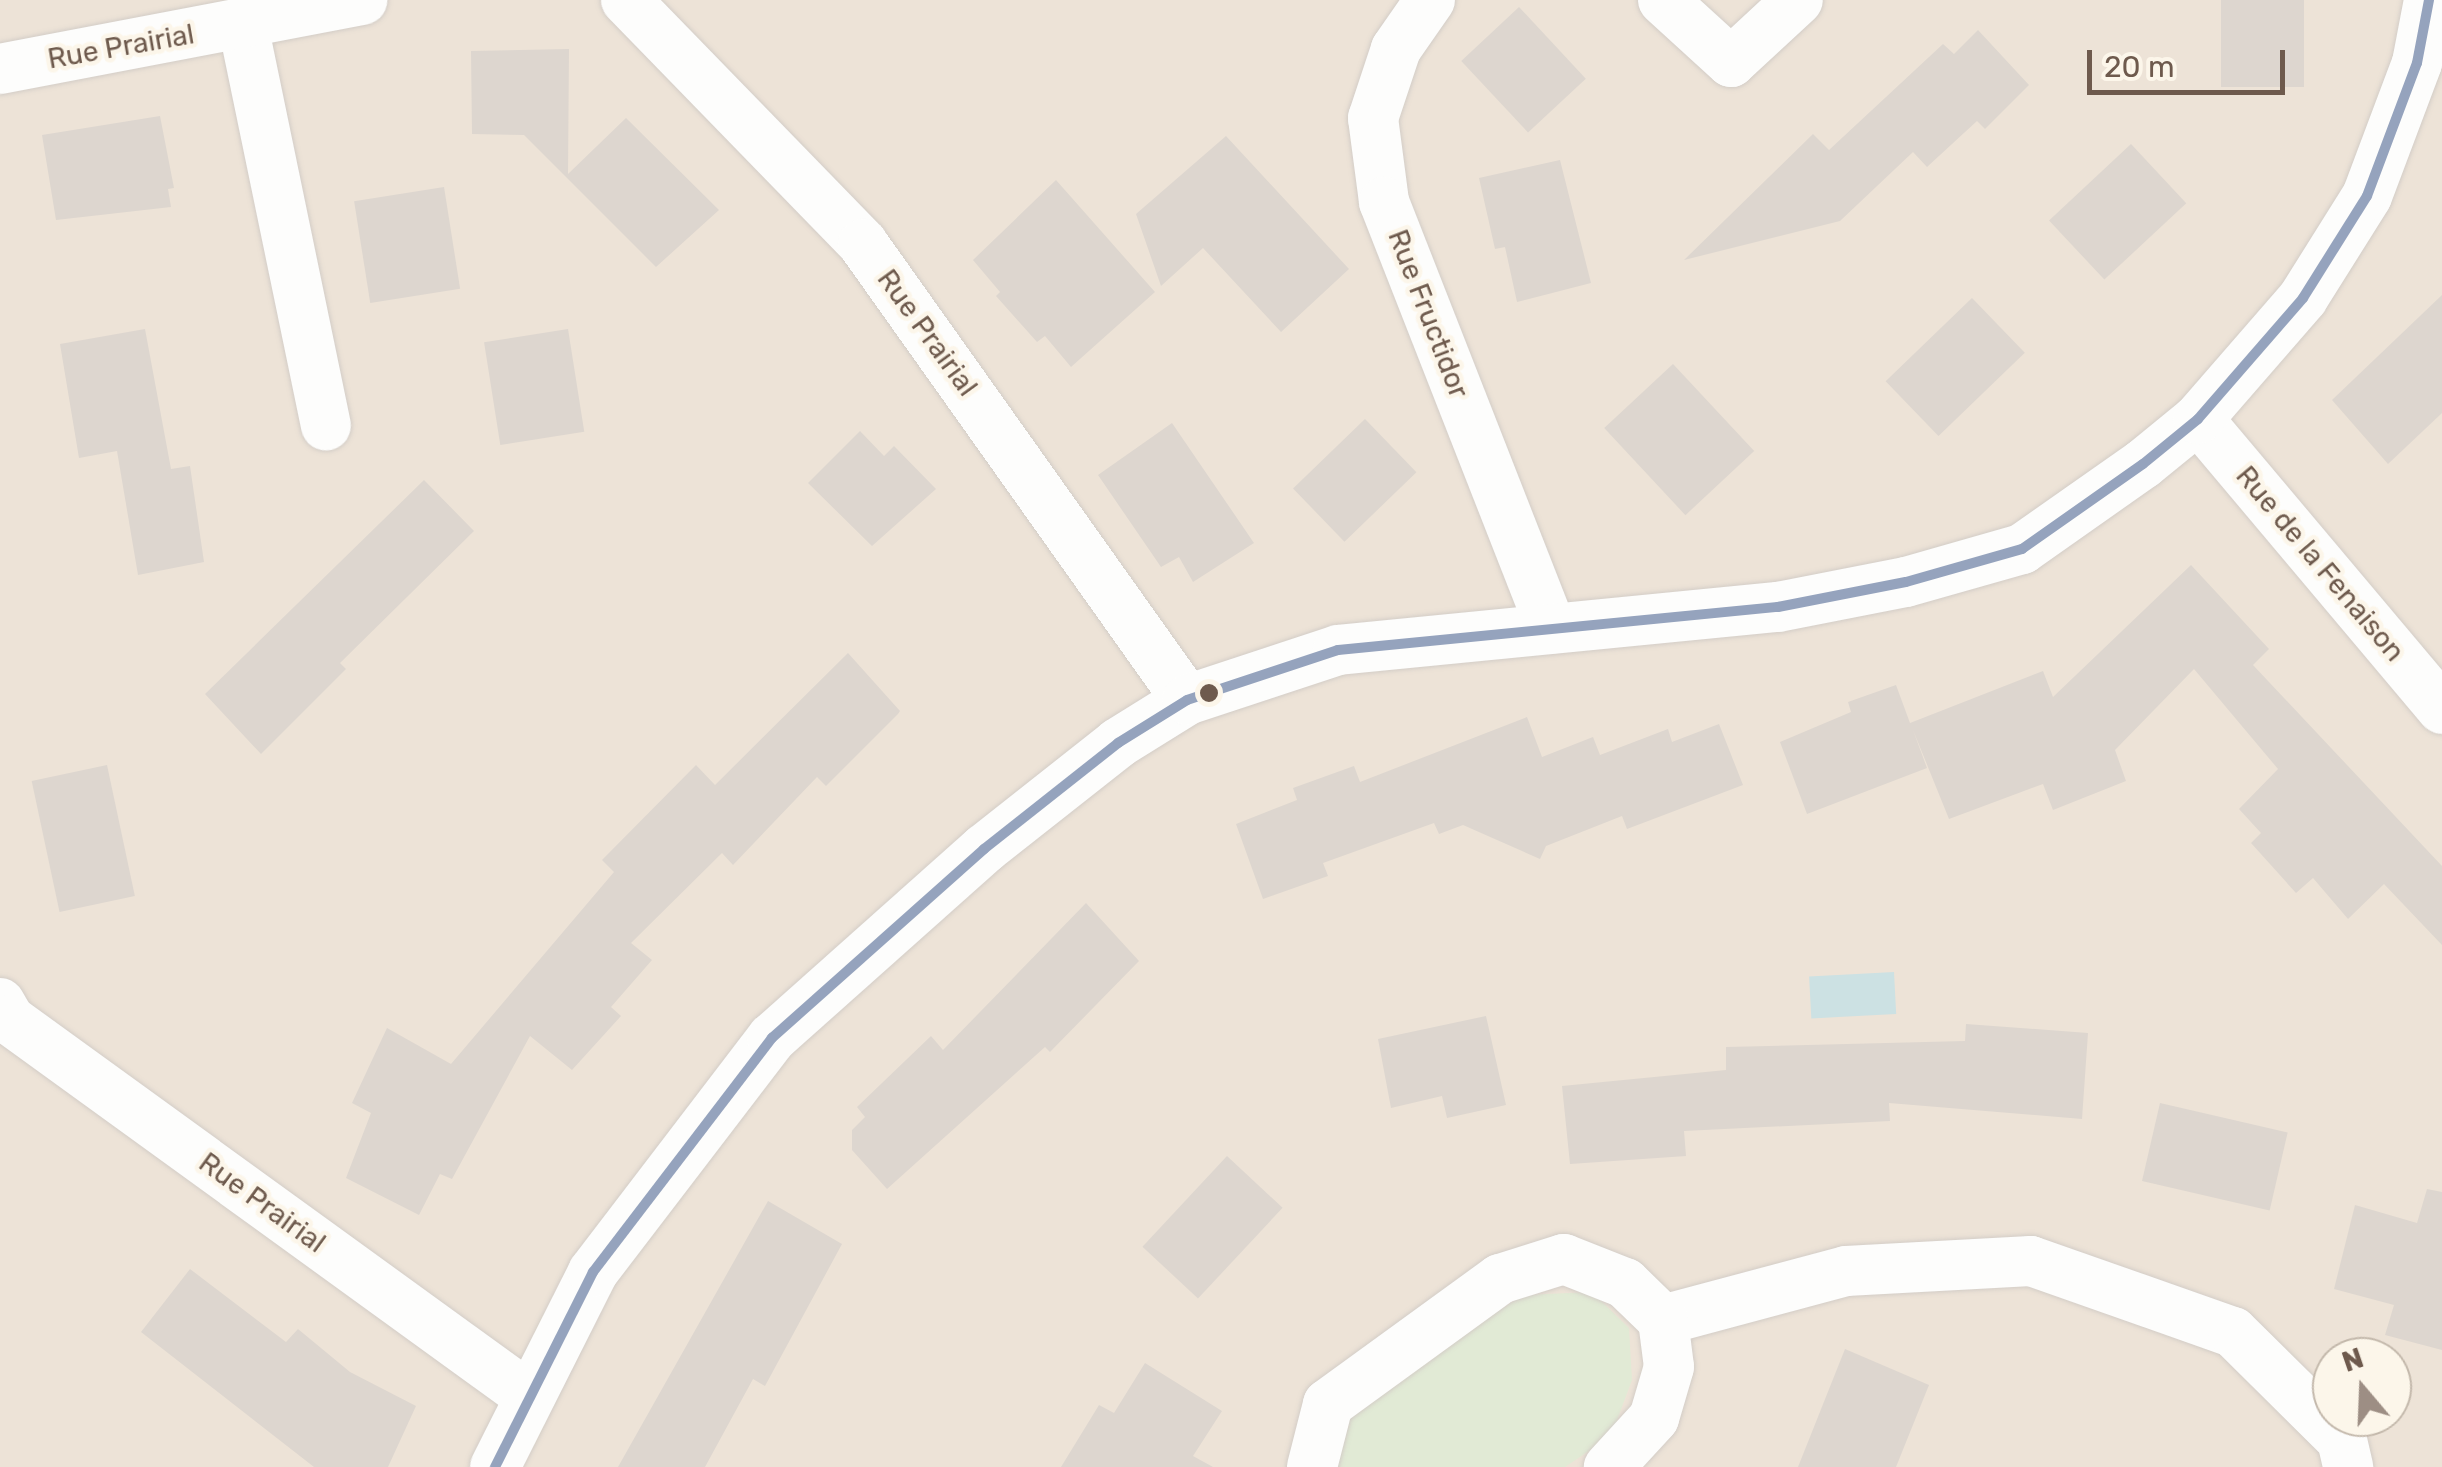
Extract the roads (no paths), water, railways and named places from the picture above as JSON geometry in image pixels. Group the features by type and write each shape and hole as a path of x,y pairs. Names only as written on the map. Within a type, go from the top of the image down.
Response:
{"street":[{"name":"Rue Prairial","path":"0,69 362,0"},
{"name":"Rue Prairial","path":"626,0 863,244 1186,700"},
{"name":"Rue Fructidor","path":"1430,0 1396,50 1373,118 1384,202 1551,628"},
{"path":"1663,0 1731,62 1798,0"},
{"path":"495,1467 592,1272 772,1038 984,850 1118,743 1186,700 1338,650 1778,607 1906,582 2022,549 2143,464 2198,418 2303,298 2367,196 2417,64 2429,0"},
{"path":"243,24 326,426"},
{"name":"Rue de la Fenaison","path":"2198,418 2442,709"},
{"name":"Rue Prairial","path":"0,1002 10,1020 530,1397"},
{"path":"1312,1467 1328,1404 1500,1279 1564,1259 1625,1283 1664,1320 1669,1366 1654,1418 1608,1467"},
{"path":"1664,1320 1846,1271 2032,1261 2233,1332 2342,1440 2348,1467"}]}
